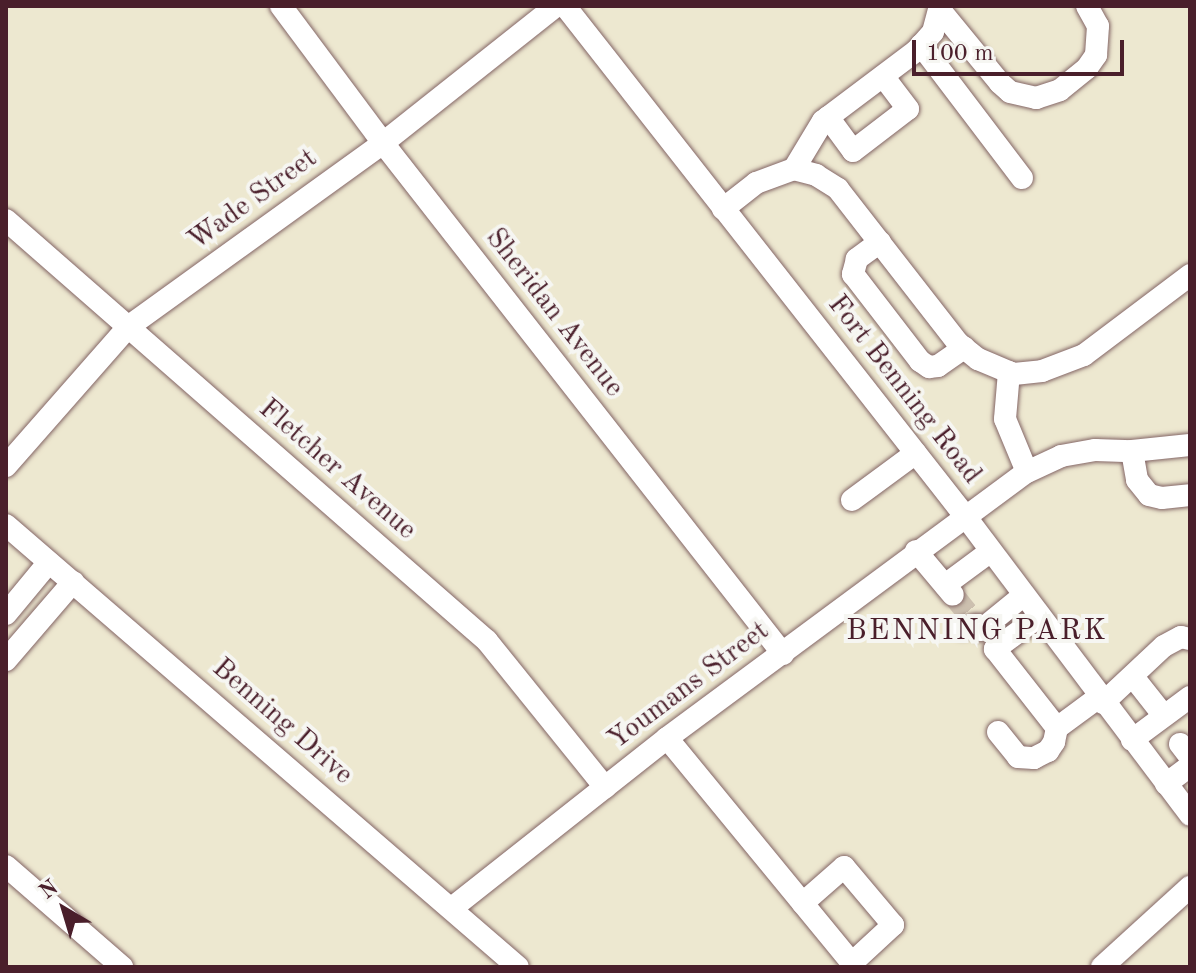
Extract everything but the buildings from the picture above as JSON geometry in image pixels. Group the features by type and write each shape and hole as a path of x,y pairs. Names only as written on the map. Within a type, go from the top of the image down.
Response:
{"street":[{"name":"Sheridan Avenue","path":"281,6 383,143 783,654"},
{"name":"Wade Street","path":"6,466 128,327 383,143 556,6"},
{"name":"Fort Benning Road","path":"565,6 965,516 1190,815"},
{"path":"940,8 1000,83 1010,92 1036,98 1060,90 1087,68 1096,55 1098,26 1087,6"},
{"path":"794,169 812,135 828,117 883,76 933,32 940,8"},
{"path":"921,45 1022,178"},
{"path":"828,117 853,151 908,109 883,76"},
{"path":"723,209 756,183 794,169 816,175 838,189 964,348 978,359 1009,372 1042,371 1084,355 1190,275"},
{"name":"Fletcher Avenue","path":"6,220 487,641 605,787"},
{"path":"880,242 857,259 853,274 920,361 929,367 938,366 964,348"},
{"path":"1009,372 1005,419 1027,472"},
{"name":"Youmans Street","path":"452,908 667,738 783,654 916,551 1027,472 1061,456 1095,450 1132,451 1190,445"},
{"path":"1132,451 1137,480 1149,495 1162,498 1190,495"},
{"path":"852,500 916,453"},
{"name":"Benning Drive","path":"6,525 518,967"},
{"path":"916,551 951,592 991,551"},
{"path":"6,614 49,562"},
{"path":"6,660 73,582"},
{"path":"974,621 981,630 1024,595"},
{"path":"1040,616 995,649 1057,728"},
{"path":"998,732 1018,757 1034,758 1048,751 1057,728 1134,678 1156,652 1174,638 1190,639"},
{"path":"1134,678 1164,716"},
{"path":"1132,740 1190,697"},
{"path":"667,738 852,963 893,925 844,867 803,903"},
{"path":"1166,784 1190,766"},
{"path":"6,866 122,967"},
{"path":"1102,967 1190,887"}],"tunnel":[{"path":"953,595 973,620"}],"district":[{"name":"BENNING PARK","path":"977,631"}]}
